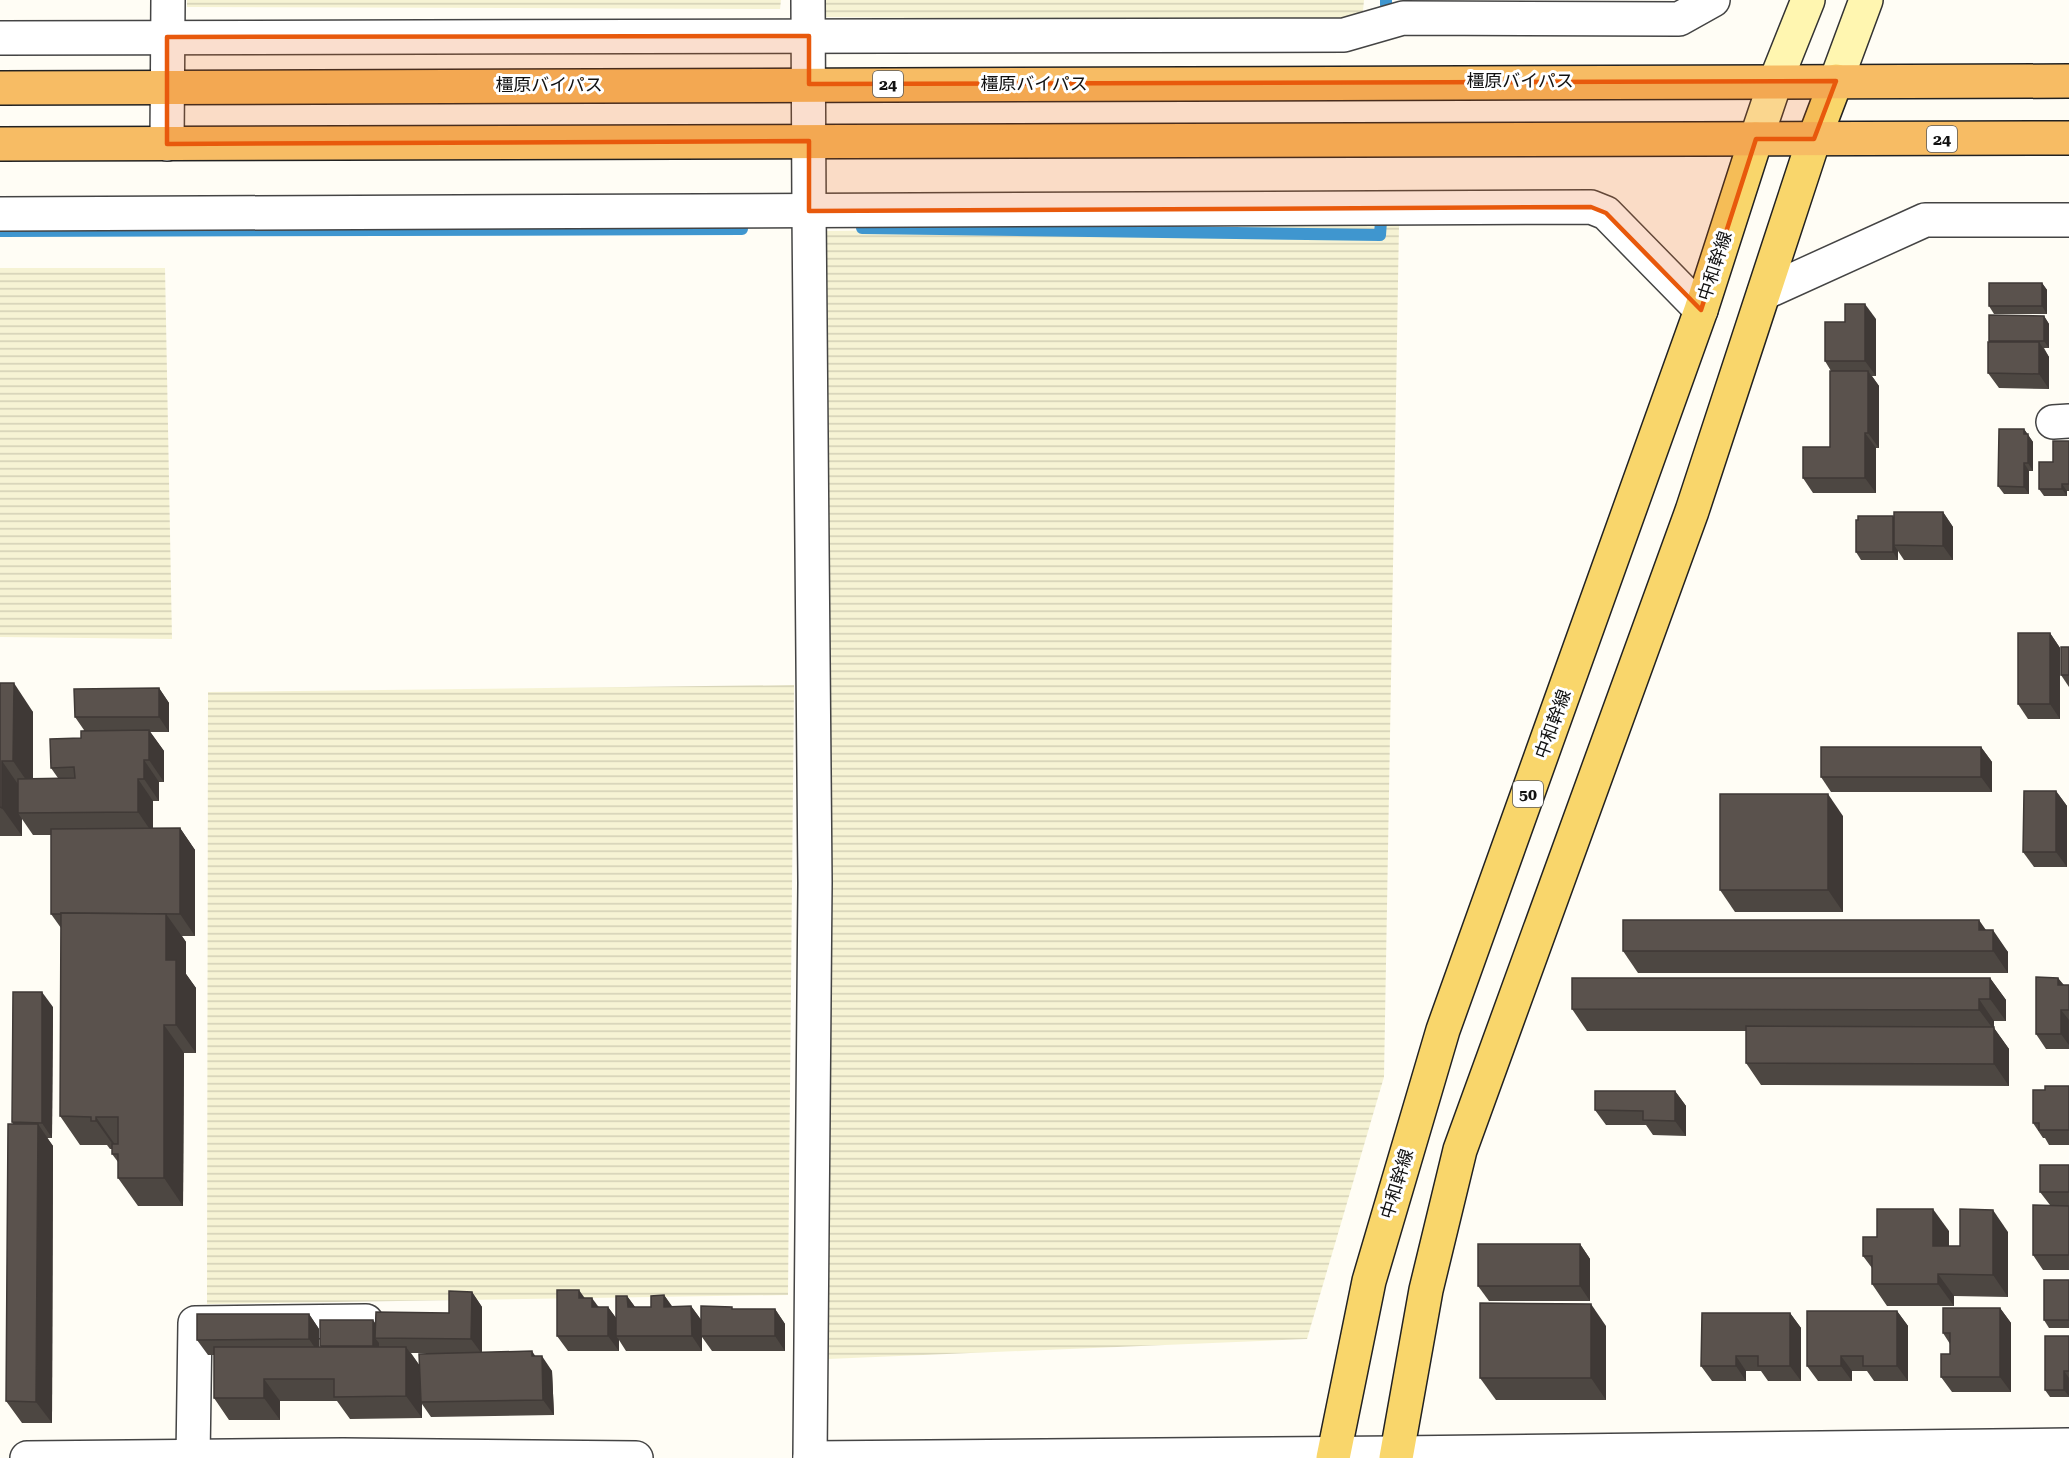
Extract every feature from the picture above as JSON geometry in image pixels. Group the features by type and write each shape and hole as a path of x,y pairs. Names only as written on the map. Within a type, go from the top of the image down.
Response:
{"highway":[{"name":"橿原バイパス","path":"0,88 1776,80 2069,81"},
{"name":"24","path":"0,144 2069,138"}],"main road":[{"name":"中和幹線","path":"1334,1456 1369,1281 1443,1030 1701,310 1776,80 1808,0"},
{"path":"1397,1456 1426,1290 1460,1150 1692,511 1814,139 1866,0"}],"street":[{"path":"167,144 168,0"},
{"path":"808,0 815,872 810,1458"},
{"path":"0,38 1344,35 1403,18 1679,19 1713,0"},
{"path":"0,214 1591,207 1606,213 1701,310"},
{"path":"1764,293 1925,220 2069,220"},
{"path":"194,1457 195,1323 394,1321"},
{"path":"793,1458 1397,1456 2069,1445"},
{"path":"27,1458 344,1456 636,1458"}],"highlighted area":[{"path":"809,36 809,84 1836,81 1814,139 1756,139 1701,310 1606,213 1591,207 809,211 809,141 167,144 167,37"}],"shaded area":[{"path":"187,0 781,0 780,9 187,7"},
{"path":"821,0 1364,0 1362,22 821,17"},
{"path":"1399,225 1384,1077 1307,1339 828,1359 824,231"},
{"path":"0,268 165,268 172,639 0,637"},
{"path":"794,685 788,1295 207,1304 208,692"}],"building":[{"path":"1989,283 2042,283 2042,306 1989,306"},
{"path":"1845,304 1865,304 1865,361 1825,361 1825,322 1845,322"},
{"path":"1989,315 2044,316 2044,341 1989,341"},
{"path":"1988,342 2039,342 2039,374 1988,373"},
{"path":"1830,371 1868,371 1865,478 1803,478 1803,447 1830,447"},
{"path":"1999,429 2024,429 2024,434 2028,434 2028,463 2024,463 2024,487 1998,486"},
{"path":"2053,441 2069,441 2069,484 2062,484 2062,489 2039,489 2039,462 2053,462"},
{"path":"1894,512 1943,512 1943,546 1894,545"},
{"path":"1858,516 1893,516 1893,552 1856,552"},
{"path":"2018,633 2050,633 2050,704 2018,704"},
{"path":"2061,647 2069,647 2069,675 2061,675"},
{"path":"0,683 14,683 13,761 2,761 2,808 0,807"},
{"path":"159,688 159,717 75,717 74,689"},
{"path":"149,730 149,760 144,760 144,779 138,779 138,812 18,813 18,779 75,778 74,767 51,768 50,739 81,738 81,731"},
{"path":"1821,747 1981,747 1981,777 1821,777"},
{"path":"2024,791 2056,791 2056,852 2023,852"},
{"path":"1720,794 1828,794 1828,890 1720,890"},
{"path":"180,828 180,914 51,914 51,829"},
{"path":"61,913 166,914 166,960 176,960 176,1025 164,1025 164,1178 118,1178 118,1154 112,1154 112,1144 118,1144 118,1117 96,1117 96,1121 91,1121 91,1117 60,1116"},
{"path":"1623,920 1979,920 1979,930 1993,930 1993,951 1623,951"},
{"path":"2036,977 2058,978 2058,985 2069,985 2069,1010 2061,1010 2061,1034 2036,1034"},
{"path":"1572,978 1990,978 1990,999 1979,999 1979,1010 1572,1009"},
{"path":"13,992 42,992 42,1123 12,1122"},
{"path":"1746,1026 1994,1027 1994,1064 1746,1063"},
{"path":"2045,1086 2069,1086 2069,1130 2039,1130 2039,1123 2033,1123 2033,1090 2045,1090"},
{"path":"1595,1091 1675,1091 1675,1121 1643,1120 1643,1111 1595,1110"},
{"path":"8,1124 38,1124 36,1402 6,1401"},
{"path":"2040,1165 2069,1165 2069,1192 2040,1192"},
{"path":"2033,1205 2069,1206 2069,1255 2033,1255"},
{"path":"1877,1209 1933,1209 1933,1246 1960,1246 1960,1209 1993,1210 1993,1275 1938,1274 1938,1284 1872,1284 1872,1256 1863,1256 1863,1237 1877,1237"},
{"path":"1478,1244 1580,1244 1580,1286 1478,1286"},
{"path":"2044,1280 2069,1280 2069,1320 2044,1320"},
{"path":"557,1290 579,1290 579,1298 592,1298 592,1307 608,1307 608,1336 557,1336"},
{"path":"449,1291 472,1292 471,1339 375,1338 376,1312 449,1313"},
{"path":"664,1295 664,1307 691,1306 692,1336 616,1336 616,1296 627,1296 628,1307 651,1307 651,1296"},
{"path":"1480,1303 1591,1304 1591,1378 1480,1378"},
{"path":"701,1306 775,1309 775,1336 701,1336"},
{"path":"1943,1308 2000,1308 2000,1377 1941,1377 1941,1354 1950,1354 1950,1333 1943,1333"},
{"path":"1807,1311 1897,1311 1897,1366 1863,1366 1863,1356 1841,1356 1841,1366 1807,1366"},
{"path":"1702,1313 1790,1313 1790,1366 1758,1366 1758,1356 1736,1356 1736,1366 1701,1366"},
{"path":"197,1314 309,1314 309,1339 197,1340"},
{"path":"320,1320 373,1320 373,1346 320,1346"},
{"path":"2045,1336 2069,1336 2069,1371 2064,1371 2064,1390 2045,1390"},
{"path":"214,1347 406,1347 406,1396 334,1397 334,1379 264,1379 264,1398 214,1398"},
{"path":"532,1351 532,1356 542,1356 543,1400 421,1402 419,1354"}],"waterway":[{"path":"1386,0 1386,5"},
{"path":"862,228 1380,235 1381,221"},
{"path":"0,231 742,229"}]}
